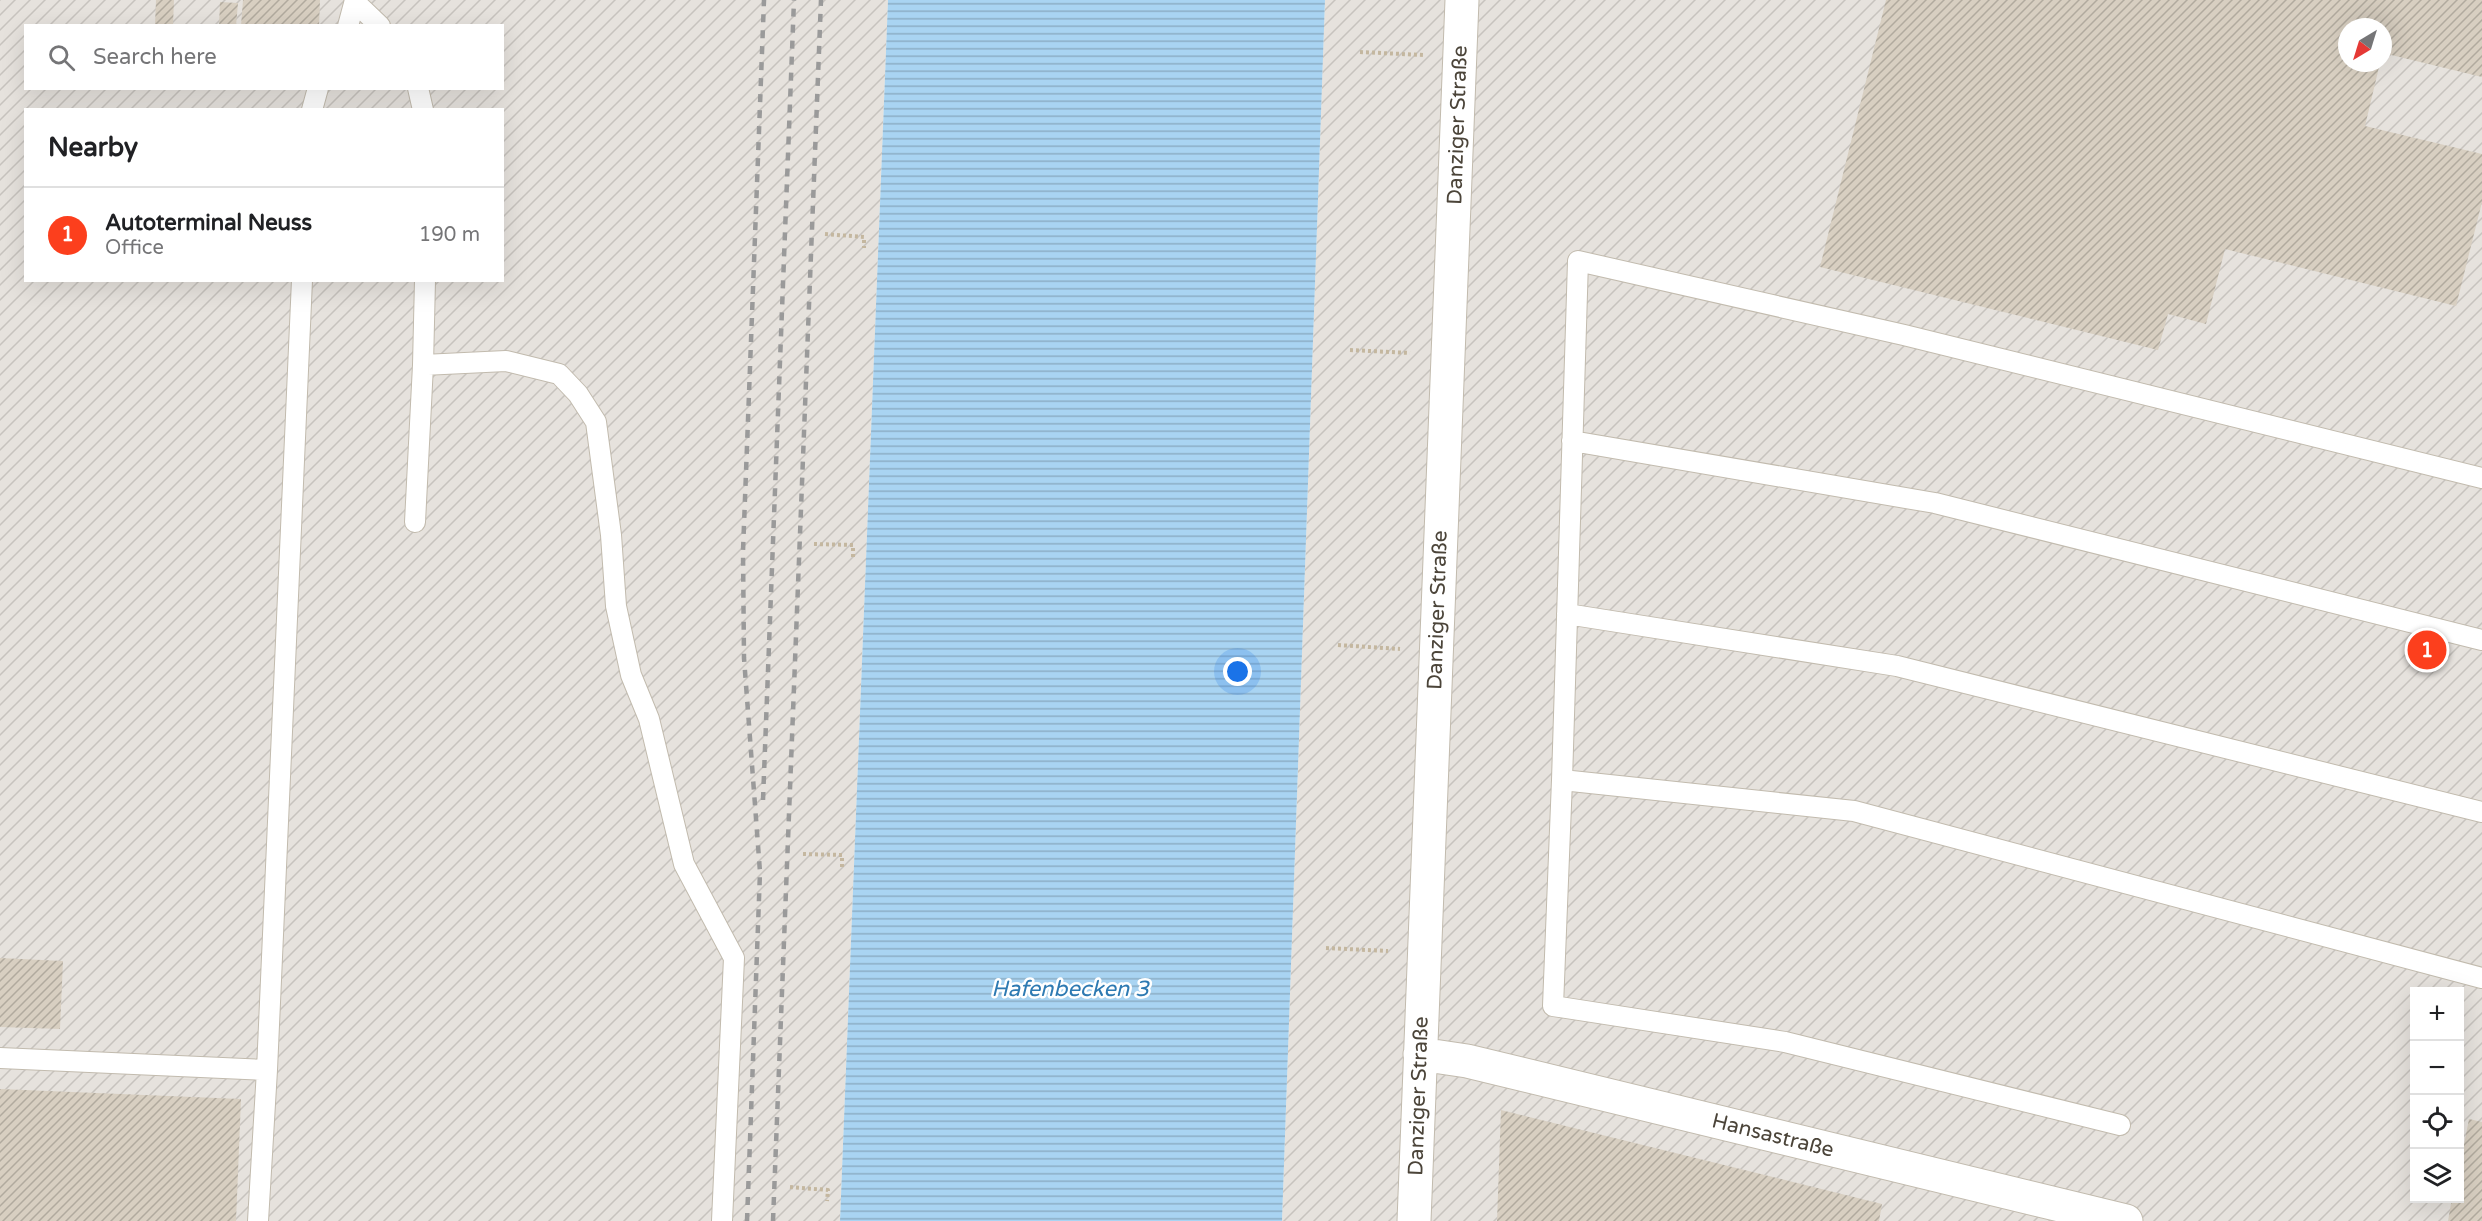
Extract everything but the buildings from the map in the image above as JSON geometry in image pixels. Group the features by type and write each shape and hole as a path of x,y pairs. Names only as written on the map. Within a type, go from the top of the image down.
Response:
{"street":[{"name":"Danziger Straße","path":"1414,1221 1462,0"},
{"name":"Hansastraße","path":"1420,1054 1467,1060 2126,1221"}],"lane":[{"path":"349,24 355,1 378,24"},
{"path":"313,108 317,90"},
{"path":"418,90 423,108"},
{"path":"2120,1125 1785,1042 1553,1006 1578,261 1904,335 2482,478"},
{"path":"258,1221 267,1070 302,282"},
{"path":"415,522 425,282"},
{"path":"423,365 506,361 559,374 578,394 596,423 609,514 616,606 631,675 649,719 684,864 735,958 722,1221"},
{"path":"1572,441 1935,503 2482,640"},
{"path":"1567,614 1897,666 2482,812"},
{"path":"1562,780 1854,811 2482,978"},
{"path":"0,1058 267,1070"}],"path":[{"path":"1360,52 1423,55"},
{"path":"825,234 864,237 864,248"},
{"path":"1350,350 1413,353"},
{"path":"814,544 853,545 853,557"},
{"path":"1338,645 1401,649"},
{"path":"803,854 842,855 842,867"},
{"path":"1326,948 1389,951"},
{"path":"790,1187 828,1190 827,1201"}],"shaded area":[{"path":"0,0 888,0 840,1221 0,1221"},
{"path":"1325,0 2482,0 2482,1221 1282,1221"}],"water":[{"name":"Hafenbecken 3","path":"888,0 1325,0 1282,1221 840,1221"}],"railway":[{"path":"747,1221 760,872 744,658 743,551 764,0"},
{"path":"763,800 794,0"},
{"path":"773,1221 821,0"}],"place":[{"name":"Autoterminal Neuss","path":"2427,650"}]}
